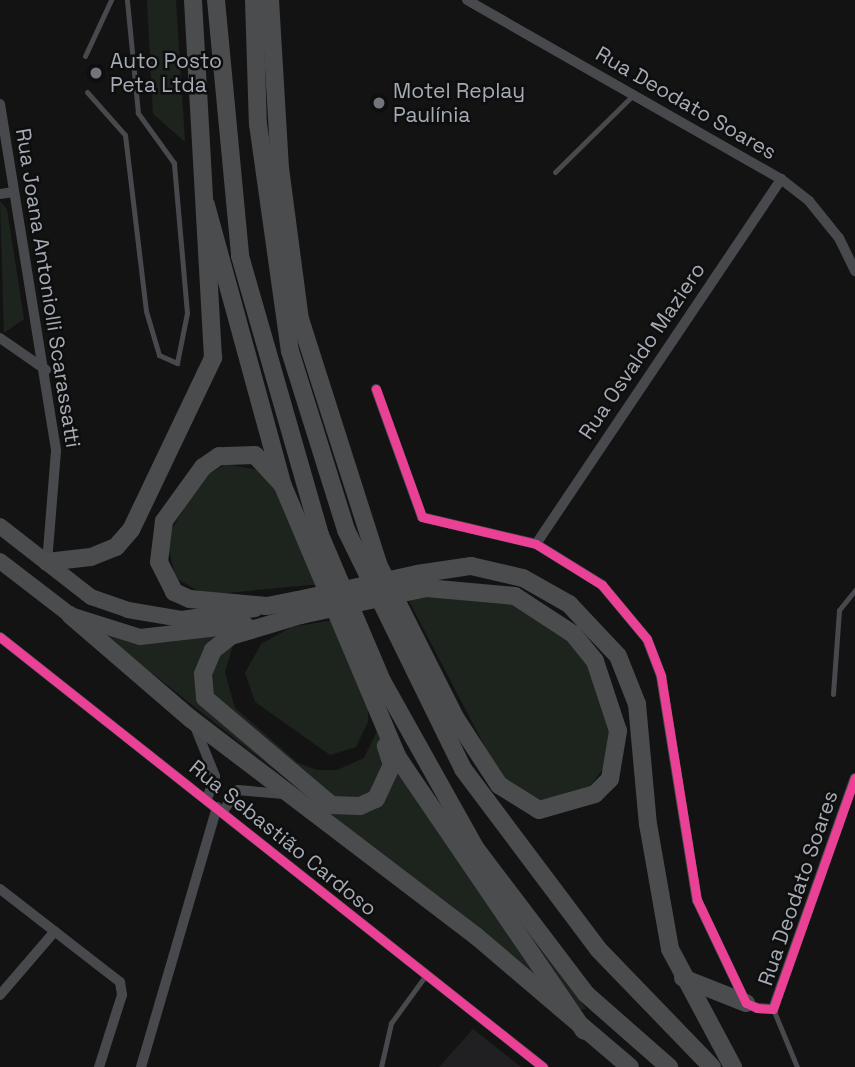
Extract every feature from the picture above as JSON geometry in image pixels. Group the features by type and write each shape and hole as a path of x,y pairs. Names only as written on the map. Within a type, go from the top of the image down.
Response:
{"highway":[{"path":"47,562 116,547 131,530 199,396 213,358 194,0"},
{"path":"216,0 240,256 270,377 325,548 382,681 476,849 586,994 669,1067"},
{"path":"254,0 258,124 290,351 346,530 463,769 597,949 712,1067"},
{"path":"272,0 270,31 300,319 378,564 456,719 499,785 539,810 594,794 610,779 618,731 595,660 573,634 515,596 421,581"},
{"path":"206,205 283,486 398,758 584,1031"},
{"path":"283,486 255,455 219,456 203,467 180,499 158,543 159,562 174,592 208,603 300,607 421,581 471,566 523,578 569,604 618,656 637,704 658,896 683,978 733,1067"},
{"path":"300,607 283,619 213,650 203,674 205,698 331,804 360,806 389,781 393,765 373,699"},
{"path":"70,615 191,719 476,936 584,1031 630,1067"},
{"path":"683,978 746,1003"}],"main road":[{"path":"0,526 91,597 128,610 181,619 267,606"},
{"path":"0,561 70,615 140,637 283,619"}],"street":[{"name":"Rua Deodato Soares","path":"467,0 483,4 633,95 781,179 839,238 855,271"},
{"name":"Rua Joana Antoniolli Scarassatti","path":"0,104 46,370 56,451 47,562"},
{"name":"Rua Osvaldo Maziero","path":"536,544 781,179"},
{"path":"0,194 14,192"},
{"path":"0,338 46,370"},
{"path":"376,389 422,517 536,544 601,585 647,639 661,676 697,900 746,1003 773,1009"},
{"name":"Rua Sebastião Cardoso","path":"0,637 543,1067"},
{"path":"191,719 215,776 207,799"},
{"name":"Rua Deodato Soares","path":"773,1009 851,807 855,778"},
{"path":"141,1067 220,809 230,796 249,787 290,796"},
{"path":"0,889 120,982 122,995 99,1067"},
{"path":"0,995 55,932"}],"lane":[{"path":"85,56 111,0"},
{"path":"87,92 125,135 146,311 159,355 177,363 187,313 174,163 138,113 127,0"},
{"path":"555,172 633,95"},
{"path":"833,694 839,610 855,590"},
{"path":"381,1067 391,1023 426,975"},
{"path":"773,1009 797,1067"}],"shaded area":[{"path":"147,0 176,0 185,142 153,114"},
{"path":"0,201 7,209 24,319 4,333"},
{"path":"226,464 269,472 321,584 205,595 176,578 166,539 202,478"},
{"path":"424,596 508,600 566,637 587,664 610,735 603,769 590,786 542,802 506,787 409,601"},
{"path":"333,620 368,696 368,722 356,747 330,755 255,702 245,673 261,644 292,627"},
{"path":"101,633 219,635 233,645 225,672 235,708 298,763 317,770 337,770 364,758 384,716 466,850 586,1009 578,1009"},
{"path":"473,1029 521,1067 439,1067"}],"cycle path":[{"path":"376,389 422,517 536,544 602,585 647,639 661,676 697,900 746,1003 757,1008 773,1009 855,778"},
{"path":"0,637 543,1067"}],"place":[{"name":"Auto Posto Peta Ltda","path":"96,73"},
{"name":"Motel Replay Paulínia","path":"379,103"}]}
